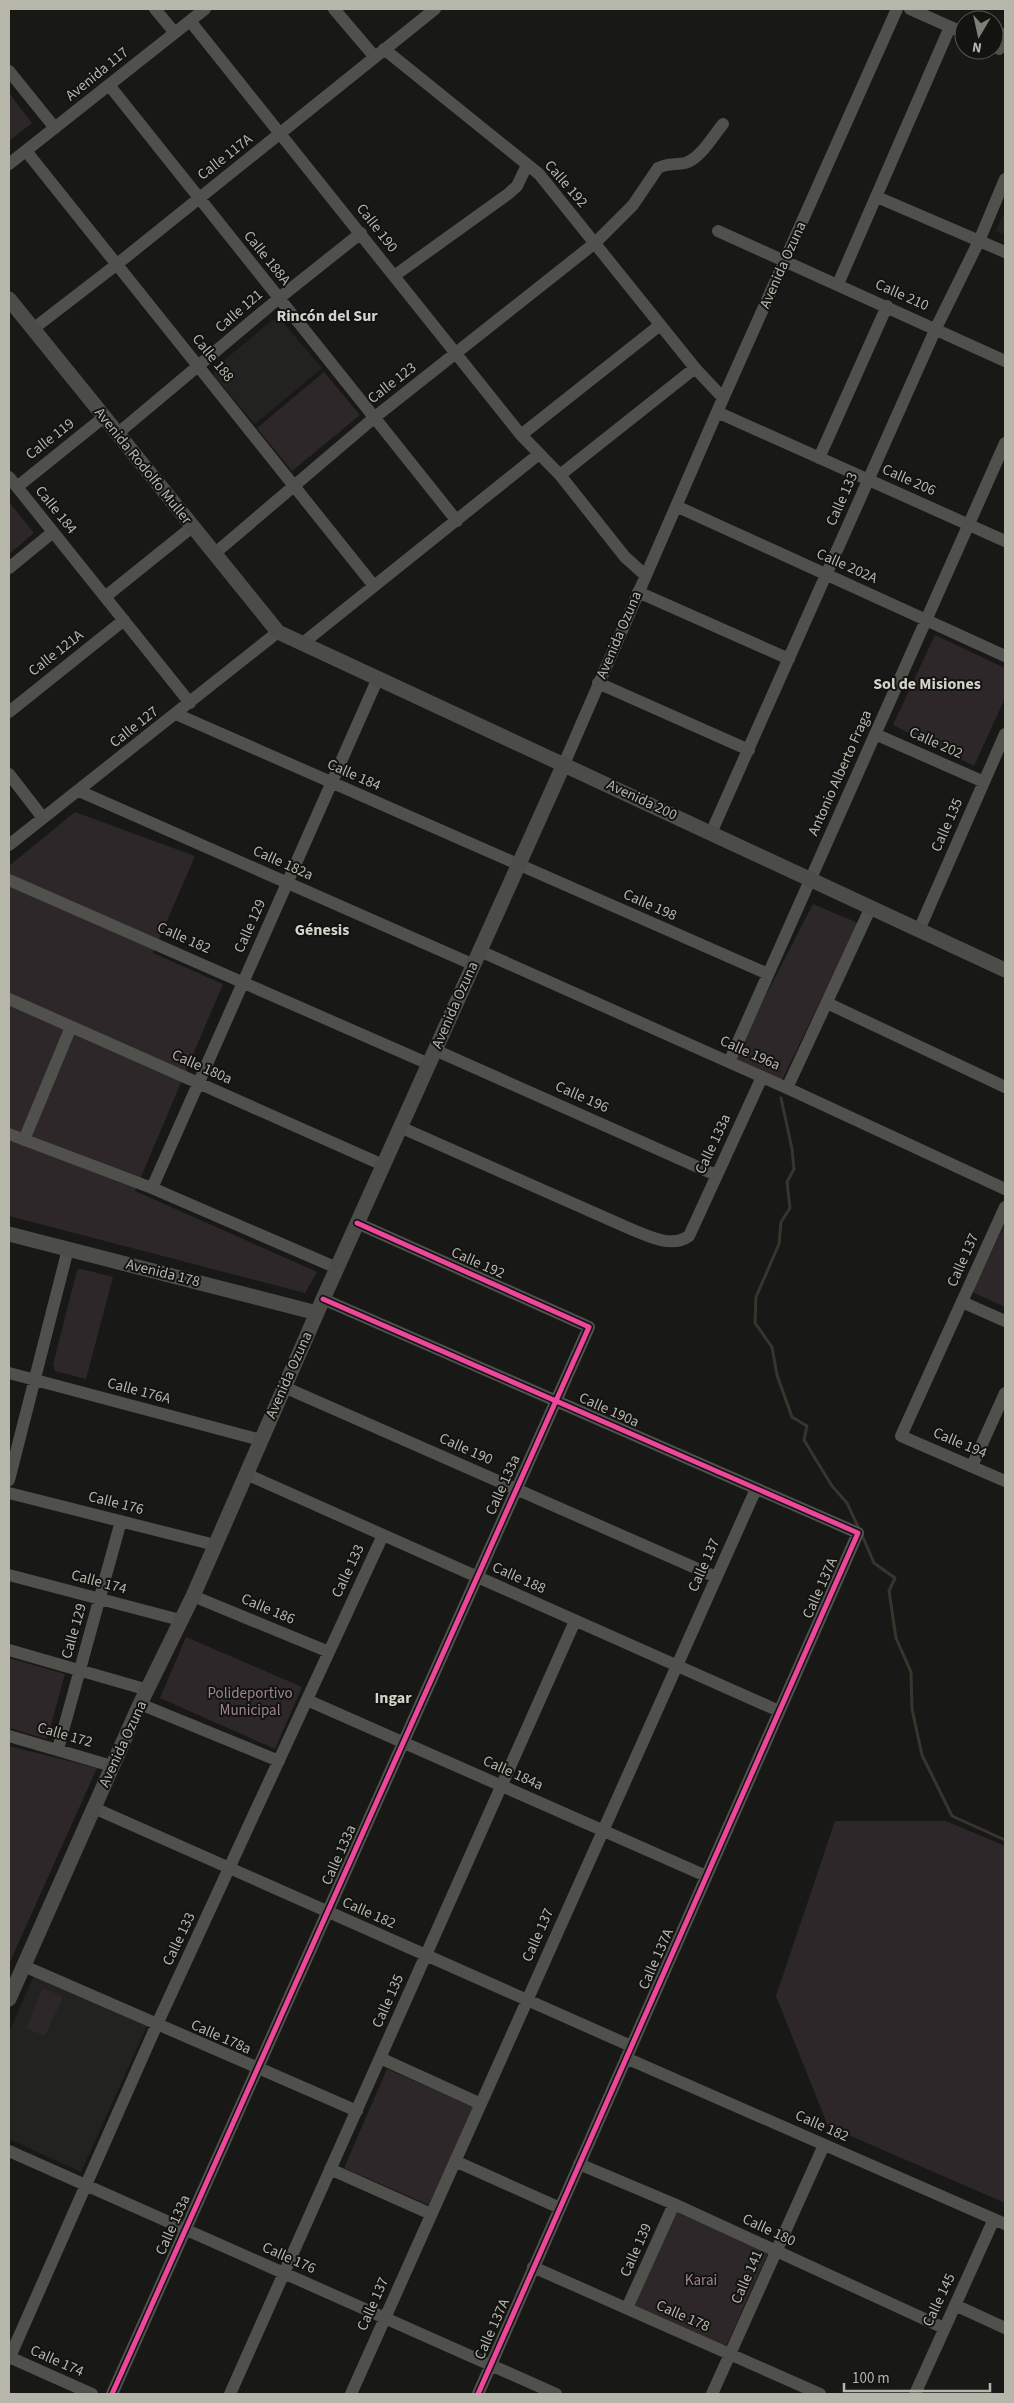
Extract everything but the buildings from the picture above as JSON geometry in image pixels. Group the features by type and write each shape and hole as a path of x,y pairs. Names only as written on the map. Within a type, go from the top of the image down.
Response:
{"main road":[{"name":"Avenida Rodolfo Muller","path":"9,299 278,632"},
{"name":"Avenida 200","path":"278,632 1005,970"},
{"name":"Avenida Ozuna","path":"9,1999 140,1704 216,1545 336,1268 564,764"},
{"name":"Avenida 178","path":"9,1234 320,1306"}],"street":[{"path":"155,9 174,33"},
{"name":"Avenida 117","path":"9,164 205,9"},
{"name":"Calle 192","path":"334,9 379,53 539,174 695,368 723,398"},
{"name":"Calle 117A","path":"33,329 116,265 435,9"},
{"name":"Avenida Ozuna","path":"564,764 645,575 896,9"},
{"path":"910,9 954,29"},
{"name":"Calle 190","path":"190,21 521,435 560,475 625,557 645,575"},
{"path":"838,284 950,27"},
{"path":"9,71 55,128"},
{"name":"Calle 188A","path":"110,84 278,299 457,521"},
{"name":"Calle 123","path":"214,554 375,417 595,243 633,205 658,168 663,165 693,160 723,124"},
{"name":"Calle 188","path":"26,151 374,586"},
{"path":"394,276 508,194 517,186 527,165"},
{"name":"Calle 133","path":"711,832 936,328 979,241 1005,179"},
{"path":"877,197 1005,252"},
{"name":"Calle 210","path":"718,231 936,328 1005,361"},
{"name":"Calle 121","path":"117,434 278,299 361,233"},
{"path":"819,458 887,306"},
{"path":"521,435 660,325"},
{"path":"560,475 695,368"},
{"name":"Calle 206","path":"717,412 1005,541"},
{"name":"Calle 119","path":"13,482 104,417"},
{"name":"Antonio Alberto Fraga","path":"729,1062 1005,443"},
{"path":"303,643 539,454"},
{"name":"Calle 184","path":"13,482 190,703"},
{"name":"Calle 202A","path":"676,506 1005,656"},
{"path":"105,597 192,527"},
{"path":"9,568 53,532"},
{"path":"638,592 789,659"},
{"name":"Calle 121A","path":"9,712 124,620"},
{"name":"Calle 127","path":"9,845 80,791 278,632"},
{"name":"Calle 129","path":"152,1188 378,678"},
{"path":"598,683 749,750"},
{"name":"Calle 184","path":"176,714 519,865"},
{"name":"Calle 202","path":"875,734 984,782"},
{"name":"Calle 135","path":"919,930 1005,734"},
{"path":"9,774 43,818"},
{"name":"Calle 182a","path":"80,791 474,965"},
{"name":"Calle 198","path":"519,865 768,974"},
{"name":"Calle 182","path":"9,880 243,982 432,1057"},
{"path":"787,1088 871,907"},
{"name":"Calle 196a","path":"480,951 787,1088 1005,1189"},
{"name":"Calle 180a","path":"9,999 383,1165"},
{"path":"827,1003 1005,1087"},
{"path":"24,1140 71,1027"},
{"name":"Calle 196","path":"432,1057 716,1175"},
{"name":"Calle 133a","path":"400,1127 633,1230 673,1242 682,1241 688,1236 762,1077"},
{"path":"9,1134 152,1188 336,1268"},
{"name":"Calle 137","path":"901,1436 1005,1207"},
{"name":"Calle 192","path":"357,1223 589,1327"},
{"path":"9,1480 68,1249"},
{"path":"962,1302 1005,1321"},
{"name":"Calle 190a","path":"320,1306 555,1399 858,1533"},
{"name":"Calle 133a","path":"112,2394 515,1488 589,1327"},
{"name":"Calle 176A","path":"9,1373 261,1440"},
{"name":"Calle 190","path":"284,1387 716,1577"},
{"path":"972,1466 1005,1393"},
{"name":"Calle 194","path":"901,1436 1005,1481"},
{"name":"Calle 188","path":"246,1474 779,1711"},
{"name":"Calle 137","path":"351,2394 756,1488"},
{"name":"Calle 176","path":"9,1493 216,1545"},
{"name":"Calle 129","path":"58,1749 121,1521"},
{"name":"Calle 137A","path":"478,2394 858,1533"},
{"name":"Calle 133","path":"9,2358 158,2022 383,1535"},
{"name":"Calle 174","path":"9,1575 180,1620"},
{"name":"Calle 186","path":"193,1596 329,1652"},
{"name":"Calle 135","path":"230,2394 575,1621"},
{"path":"9,1650 148,1690"},
{"name":"Calle 184a","path":"307,1700 706,1876"},
{"path":"140,1704 279,1761"},
{"name":"Calle 172","path":"9,1736 112,1766"},
{"name":"Calle 182","path":"94,1808 631,2046"},
{"name":"Calle 178a","path":"24,1966 158,2022 356,2111"},
{"path":"380,2058 481,2104"},
{"name":"Calle 182","path":"626,2058 1000,2222"},
{"name":"Calle 141","path":"712,2394 824,2145"},
{"name":"Calle 176","path":"9,2151 556,2394"},
{"path":"455,2161 560,2208"},
{"name":"Calle 180","path":"579,2164 674,2204 944,2328"},
{"path":"330,2169 431,2214"},
{"name":"Calle 139","path":"627,2308 674,2204"},
{"name":"Calle 145","path":"915,2394 955,2305 1000,2222"},
{"name":"Calle 178","path":"534,2267 820,2394"},
{"path":"955,2305 1005,2328"},
{"name":"Calle 174","path":"9,2358 92,2394"}],"shaded area":[{"path":"1005,211 1005,235 996,231"},
{"path":"272,320 281,320 322,368 255,424 214,376 215,368"},
{"path":"34,1975 147,2026 81,2172 9,2139 9,2032"}],"green space":[{"path":"9,93 32,123 9,141"},
{"path":"324,372 360,415 292,471 257,428"},
{"path":"9,502 34,533 9,554"},
{"path":"935,635 1005,668 1005,698 974,766 893,725"},
{"path":"75,812 195,856 153,953 223,984 135,1191 317,1272 305,1293 9,1216 9,866"},
{"path":"813,904 858,923 782,1080 733,1059"},
{"path":"1005,1224 1005,1307 972,1292"},
{"path":"82,1269 113,1277 86,1379 55,1371 53,1365 77,1270"},
{"name":"Polideportivo Municipal","path":"186,1637 302,1687 275,1749 160,1698"},
{"path":"9,1658 65,1674 47,1739 9,1728"},
{"path":"9,1746 97,1768 9,1964"},
{"path":"835,1821 946,1821 1005,1846 1005,2203 828,2126 776,1996"},
{"path":"43,1988 63,1997 45,2036 26,2028"},
{"path":"387,2069 474,2107 431,2206 344,2168"},
{"name":"Karai","path":"676,2212 768,2253 726,2346 634,2307"}],"waterway":[{"path":"781,1098 792,1149 794,1169 787,1182 790,1208 781,1222 779,1244 756,1297 755,1323 772,1347 777,1375 792,1417 807,1426 804,1440 832,1486 847,1503 859,1529"},
{"path":"862,1535 874,1563 895,1578 889,1591 896,1638 911,1672 912,1709 922,1755 952,1816 1005,1840"}],"cycle path":[{"path":"112,2394 589,1327 357,1223"},
{"path":"323,1299 858,1533 478,2394"}],"district":[{"name":"Rincón del Sur","path":"327,316"},
{"name":"Sol de Misiones","path":"927,684"},
{"name":"Génesis","path":"322,930"},
{"name":"Ingar","path":"393,1698"}]}
